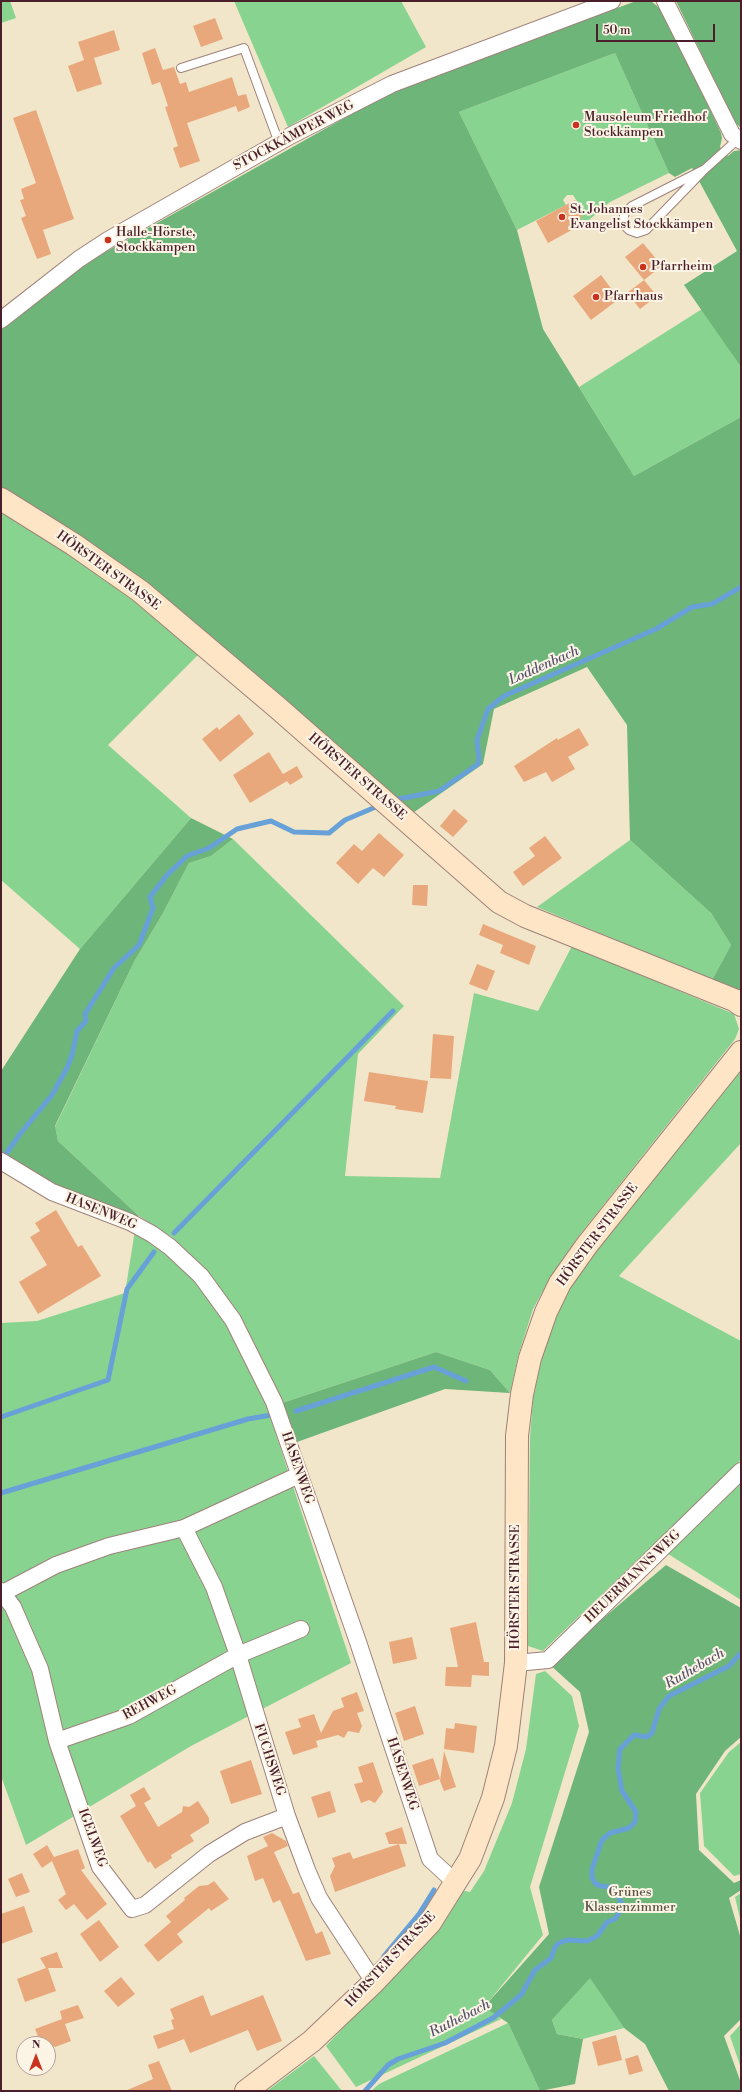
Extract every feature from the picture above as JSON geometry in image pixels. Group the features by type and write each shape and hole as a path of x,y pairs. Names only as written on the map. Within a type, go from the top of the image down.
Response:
{"street":[{"name":"STOCKKÄMPER WEG","path":"1,320 79,259 102,244 279,143 392,84 612,1"},
{"path":"665,1 732,134 739,141"},
{"name":"HÖRSTER STRASSE","path":"1,499 73,544 140,591 278,708 499,902 525,916 734,1000 741,1005"},
{"name":"HÖRSTER STRASSE","path":"246,2091 312,2041 374,1982 430,1923 470,1859 493,1798 506,1746 516,1663 517,1436 522,1394 530,1358 546,1312 560,1283 587,1245 741,1052"},
{"name":"HASENWEG","path":"1,1161 52,1192 130,1222 152,1234 170,1247 201,1276 233,1320 274,1402 430,1859 456,1883"},
{"name":"HEUERMANNS WEG","path":"516,1663 548,1660 741,1471"},
{"path":"2,1593 56,1565 109,1546 184,1528 299,1475"},
{"name":"FUCHSWEG","path":"184,1528 214,1587 238,1655 287,1816 319,1898 374,1982"},
{"name":"IGELWEG","path":"2,1593 13,1607 40,1669 57,1741 100,1866 132,1909 145,1905 215,1850 245,1832 287,1816"},
{"name":"REHWEG","path":"57,1741 129,1716 238,1655 300,1629"}],"lane":[{"path":"181,68 244,48 279,143"},
{"path":"705,169 632,206 624,214 623,218 626,227 637,233 646,230 705,169 739,141"}],"green space":[{"path":"1,1 10,1 16,18 1,23"},
{"path":"234,1 401,1 426,47 288,127"},
{"path":"636,1 651,1 663,11 721,133 722,138 720,147 728,156 734,151 741,150 741,367 684,285 737,251 692,168 675,177 669,173 615,53 459,112 517,230 543,329 634,476 741,417 741,992 712,980 731,945 711,913 630,840 627,725 587,667 494,709 483,764 410,815 138,579 1,488 1,330 84,264 389,93"},
{"path":"676,1 741,1 741,128 734,121"},
{"path":"615,53 669,173 610,202 589,220 577,227 575,223 575,208 578,203 573,195 567,195 563,200 566,205 517,230 459,112"},
{"path":"702,309 741,367 741,417 634,476 579,387"},
{"path":"1,512 62,550 131,599 198,655 108,745 191,818 80,949 1,880"},
{"path":"191,818 233,839 211,856 189,863 162,915 134,962 55,1126 58,1141 139,1216 134,1218 55,1188 1,1155 1,1071 80,949"},
{"path":"233,839 404,1006 358,1054 345,1176 440,1178 474,993 538,1011 572,946 734,1014 739,1029 735,1039 578,1237 551,1276 533,1309 519,1353 510,1393 490,1370 436,1352 282,1403 212,1279 173,1238 139,1216 58,1141 55,1127 134,962 162,915 189,863 211,856"},
{"path":"630,840 711,913 731,945 712,980 537,907"},
{"path":"741,1069 741,1143 619,1276 741,1341 741,1460 543,1651 528,1646 530,1438 533,1397 540,1359 557,1314 570,1288 595,1251"},
{"path":"135,1230 168,1252 198,1283 229,1324 267,1407 351,1663 191,1746 26,1845 1,1776 1,1323 37,1321 125,1293"},
{"path":"436,1352 490,1370 510,1393 445,1389 297,1442 282,1403"},
{"path":"741,1478 741,1600 665,1552"},
{"name":"Grünes Klassenzimmer","path":"666,1565 741,1608 741,1737 725,1751 696,1794 699,1850 734,1883 741,1880 741,1890 729,1898 741,1939 741,2019 724,2036 741,2083 741,2091 669,2091 645,2044 624,2028 590,1978 552,2020 557,2034 583,2039 575,2084 540,2091 508,2023 484,2007 549,1934 539,1887 589,1732 580,1692 549,1664"},
{"path":"545,1671 572,1696 579,1726 530,1887 543,1935 485,2006 501,2019 356,2087 326,2046 439,1926 461,1890 470,1892 484,1871 512,1803 526,1749 536,1674"},
{"path":"741,1742 741,1874 734,1876 704,1846 700,1793 729,1752"},
{"path":"741,1893 741,1923 735,1897"},
{"path":"590,1977 624,2028 583,2039 557,2034 552,2020"},
{"path":"508,2023 540,2091 371,2091 379,2084"},
{"path":"741,2024 741,2068 730,2036"},
{"path":"314,2056 342,2091 267,2091"}],"building":[{"path":"215,18 223,39 201,47 193,26"},
{"path":"114,30 120,50 94,58 102,84 77,92 68,66 84,60 78,42"},
{"path":"155,48 163,70 174,67 180,84 186,82 189,92 232,77 238,96 246,94 250,107 238,112 236,106 187,123 200,161 180,168 173,148 178,146 165,107 168,106 160,82 152,85 142,53"},
{"path":"36,110 74,219 43,230 51,254 37,259 21,218 26,216 20,200 24,199 21,189 36,183 13,118"},
{"name":"St. Johannes Evangelist Stockkämpen","path":"575,200 582,214 579,226 548,243 536,221"},
{"path":"643,243 662,266 644,280 625,257"},
{"name":"Pfarrhaus","path":"601,275 619,299 591,320 573,296"},
{"path":"644,280 657,296 640,309 627,293"},
{"path":"239,714 254,734 220,762 202,739 217,727 219,730"},
{"path":"579,728 589,745 568,757 575,769 552,782 546,772 524,782 514,766 557,738 558,740"},
{"path":"269,752 283,774 297,766 303,777 290,785 287,781 250,803 233,775"},
{"path":"454,809 468,821 453,837 440,826"},
{"path":"379,833 404,855 384,877 373,868 358,884 336,863 354,844 362,851"},
{"path":"545,836 562,858 523,886 513,872 535,856 529,848"},
{"path":"413,885 428,885 427,906 412,905"},
{"path":"483,924 536,946 529,965 500,953 503,945 479,935"},
{"path":"477,964 495,971 487,991 469,984"},
{"path":"433,1034 454,1036 451,1079 430,1078"},
{"path":"369,1072 428,1081 423,1113 395,1109 396,1106 364,1101"},
{"path":"56,1210 78,1247 82,1245 101,1276 38,1314 19,1282 47,1265 30,1237 40,1231 35,1223"},
{"path":"476,1622 484,1662 489,1662 489,1676 472,1675 471,1687 445,1686 446,1667 458,1667 450,1628"},
{"path":"412,1637 417,1659 393,1664 389,1642"},
{"path":"357,1692 364,1711 357,1713 362,1726 359,1733 348,1731 344,1738 338,1735 316,1741 318,1747 293,1755 285,1732 301,1727 298,1719 314,1714 321,1733 333,1711 344,1707 341,1698"},
{"path":"415,1706 424,1734 404,1741 395,1713"},
{"path":"455,1723 477,1726 474,1753 444,1749 446,1728 454,1729"},
{"path":"444,1751 456,1787 444,1791 440,1781"},
{"path":"433,1758 440,1779 419,1786 412,1765"},
{"path":"251,1760 262,1794 231,1804 220,1771"},
{"path":"373,1762 383,1792 375,1803 369,1800 361,1803 354,1784 363,1782 358,1767"},
{"path":"144,1787 151,1799 144,1803 158,1827 182,1812 183,1806 189,1807 198,1801 209,1818 209,1823 190,1835 194,1841 171,1855 172,1858 155,1869 150,1861 148,1863 120,1816 136,1806 130,1795"},
{"path":"330,1791 336,1812 318,1818 311,1797"},
{"path":"402,1827 407,1844 389,1844 385,1833"},
{"path":"272,1833 286,1841 288,1846 274,1852 293,1894 299,1892 316,1934 322,1931 331,1954 306,1961 280,1900 273,1903 263,1878 255,1881 247,1856 268,1846 263,1837"},
{"path":"399,1844 406,1866 335,1892 330,1876 335,1866 332,1858 350,1852 353,1859"},
{"path":"47,1845 54,1857 78,1849 85,1868 81,1870 107,1904 87,1920 74,1904 66,1910 58,1900 66,1894 52,1861 42,1868 33,1854"},
{"path":"22,1873 30,1892 16,1897 8,1879"},
{"path":"214,1881 229,1899 211,1911 209,1908 177,1934 183,1942 158,1962 144,1945 171,1922 166,1916 185,1900 184,1898 199,1886 208,1885"},
{"path":"24,1906 33,1932 1,1944 1,1914"},
{"path":"99,1920 119,1947 100,1962 80,1934"},
{"path":"57,1952 63,1968 48,1968 56,1991 25,2002 17,1979 46,1968 40,1958"},
{"path":"121,1977 135,1994 118,2007 104,1991"},
{"path":"203,1995 211,2016 263,1995 282,2041 257,2051 248,2030 190,2053 184,2039 158,2049 153,2036 174,2029 171,2020 174,2019 170,2009"},
{"path":"78,2005 84,2018 65,2024 71,2041 56,2047 56,2036 38,2036 35,2029 62,2019 60,2011"},
{"path":"616,2035 622,2060 598,2066 592,2042"},
{"path":"638,2055 643,2071 629,2075 625,2059"},
{"path":"159,2061 172,2091 125,2091 153,2079 148,2065"}],"waterway":[{"name":"Loddenbach","path":"399,799 439,791 478,764 479,758 477,740 488,709 504,696 656,629 692,607 712,604 741,587"},
{"name":"Loddenbach","path":"3,1158 20,1134 52,1095 67,1068 72,1055 77,1031 86,1021 85,1014 114,968 139,945 153,908 150,897 167,875 187,856 209,848 237,829 271,821 294,832 329,833 345,820 378,806"},
{"path":"174,1233 393,1011"},
{"path":"1,1417 108,1380 127,1289 154,1252"},
{"path":"296,1411 434,1367 466,1381"},
{"path":"1,1493 248,1419 271,1415"},
{"name":"Ruthebach","path":"365,2091 388,2065 398,2059 445,2043 493,2018 521,1995 535,1970 551,1958 555,1947 559,1943 567,1940 587,1941 597,1936 607,1922 615,1919 620,1911 621,1902 617,1893 610,1887 600,1886 595,1883 592,1878 592,1869 602,1840 610,1833 629,1828 635,1822 636,1812 622,1791 618,1768 620,1749 634,1735 647,1737 652,1733 659,1709 669,1696 729,1666 741,1653"},
{"path":"384,1956 419,1914 434,1890"}],"place":[{"name":"Mausoleum Friedhof Stockkämpen","path":"576,125"},
{"name":"St. Johannes Evangelist Stockkämpen","path":"562,217"},
{"name":"Halle-Hörste, Stockkämpen","path":"108,240"},
{"name":"Pfarrheim","path":"643,267"},
{"name":"Pfarrhaus","path":"596,297"}]}
